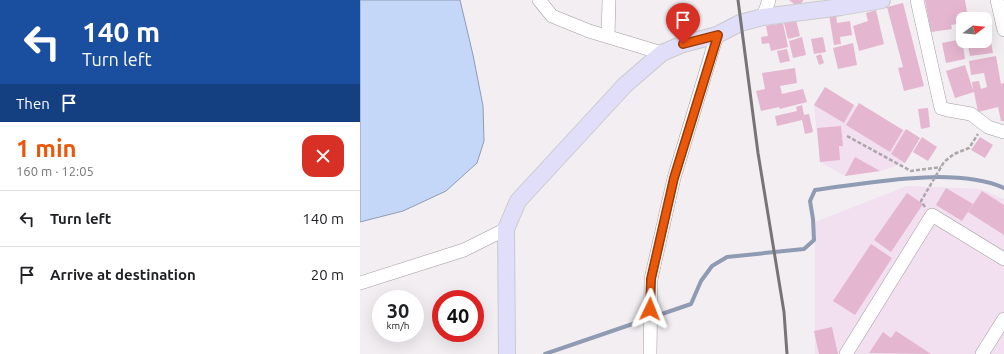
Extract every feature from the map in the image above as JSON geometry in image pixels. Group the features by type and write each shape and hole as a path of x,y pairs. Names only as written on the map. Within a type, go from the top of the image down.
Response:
{"main road":[{"path":"507,354 506,229 518,201 625,85 662,53 683,44 718,35 740,23 763,17 882,0"}],"street":[{"path":"539,0 552,16 589,32 608,36 662,53"},
{"path":"608,36 609,0"},
{"path":"763,17 769,0"},
{"path":"917,0 941,108 971,114 994,130 1004,132"},
{"path":"998,0 1004,30"},
{"path":"650,354 651,279 674,178 718,35"},
{"path":"846,354 932,215 1004,259"},
{"path":"360,282 464,250 506,229"},
{"path":"982,354 1004,319"}],"path":[{"path":"932,215 921,201 930,184 944,162 954,154 969,148 984,124"},
{"path":"847,136 911,171 941,167"}],"shaded area":[{"path":"825,87 857,107 905,131 906,129 920,138 905,163 880,171 845,176 820,162 814,105"},
{"path":"907,186 980,189 1004,199 1004,354 815,354 815,222"}],"water":[{"path":"360,0 460,0 483,106 484,141 477,163 446,191 403,211 360,222"}],"building":[{"path":"789,0 803,0 803,1 798,7"},
{"path":"925,0 965,0 967,12 956,12 956,24 951,25 952,29 931,32"},
{"path":"903,3 924,86 904,91 898,68 903,67 887,7"},
{"path":"876,10 884,44 859,51 853,26 868,21 866,13"},
{"path":"836,14 837,23 850,21 852,35 840,37 841,44 834,45 829,15"},
{"path":"796,20 800,36 788,39 784,23"},
{"path":"783,23 788,47 771,51 769,43 762,44 761,37 768,36 766,26"},
{"path":"802,37 806,55 793,58 789,41"},
{"path":"823,37 826,52 814,54 811,39"},
{"path":"956,40 956,48 963,48 965,59 946,63 942,43"},
{"path":"853,43 857,65 838,69 833,48"},
{"path":"968,48 992,48 993,53 970,56"},
{"path":"787,49 790,61 780,63 777,51"},
{"path":"821,54 824,63 819,65 816,56"},
{"path":"996,56 1001,84 1004,83 1004,121 1001,121 998,107 978,112 974,92 955,98 946,71 965,65 973,90 972,82 979,81 981,89 987,87 984,73 971,75 969,61"},
{"path":"795,68 797,83 780,86 782,94 803,89 807,102 780,109 779,107 761,111 756,91 765,89 762,73"},
{"path":"825,87 854,105 844,123 814,105"},
{"path":"859,103 903,130 890,152 846,125"},
{"path":"802,105 804,115 809,114 813,132 805,134 802,120 777,126 775,116 797,111 796,107"},
{"path":"928,108 930,127 921,129 918,109"},
{"path":"841,126 843,146 839,146 840,160 820,162 817,128"},
{"path":"906,129 920,138 905,163 891,154"},
{"path":"922,137 937,147 928,161 913,152"},
{"path":"980,137 993,145 985,158 971,150"},
{"path":"855,157 880,171 845,176"},
{"path":"946,188 973,204 962,221 936,205"},
{"path":"982,191 1004,205 1004,235 968,212"},
{"path":"907,193 923,204 891,252 874,240"},
{"path":"871,244 892,258 855,315 833,301"},
{"path":"832,327 838,354 819,354 814,331"},
{"path":"896,331 931,354 869,353 883,332 891,338"}],"waterway":[{"path":"545,354 691,304 701,281 712,266 727,257 804,249 814,240 810,201 815,190 885,180 937,177 984,181 1004,188"}],"railway":[{"path":"738,0 758,153 784,312 787,354"}],"route":[{"path":"650,309 651,279 674,178 718,35 683,44"}]}
